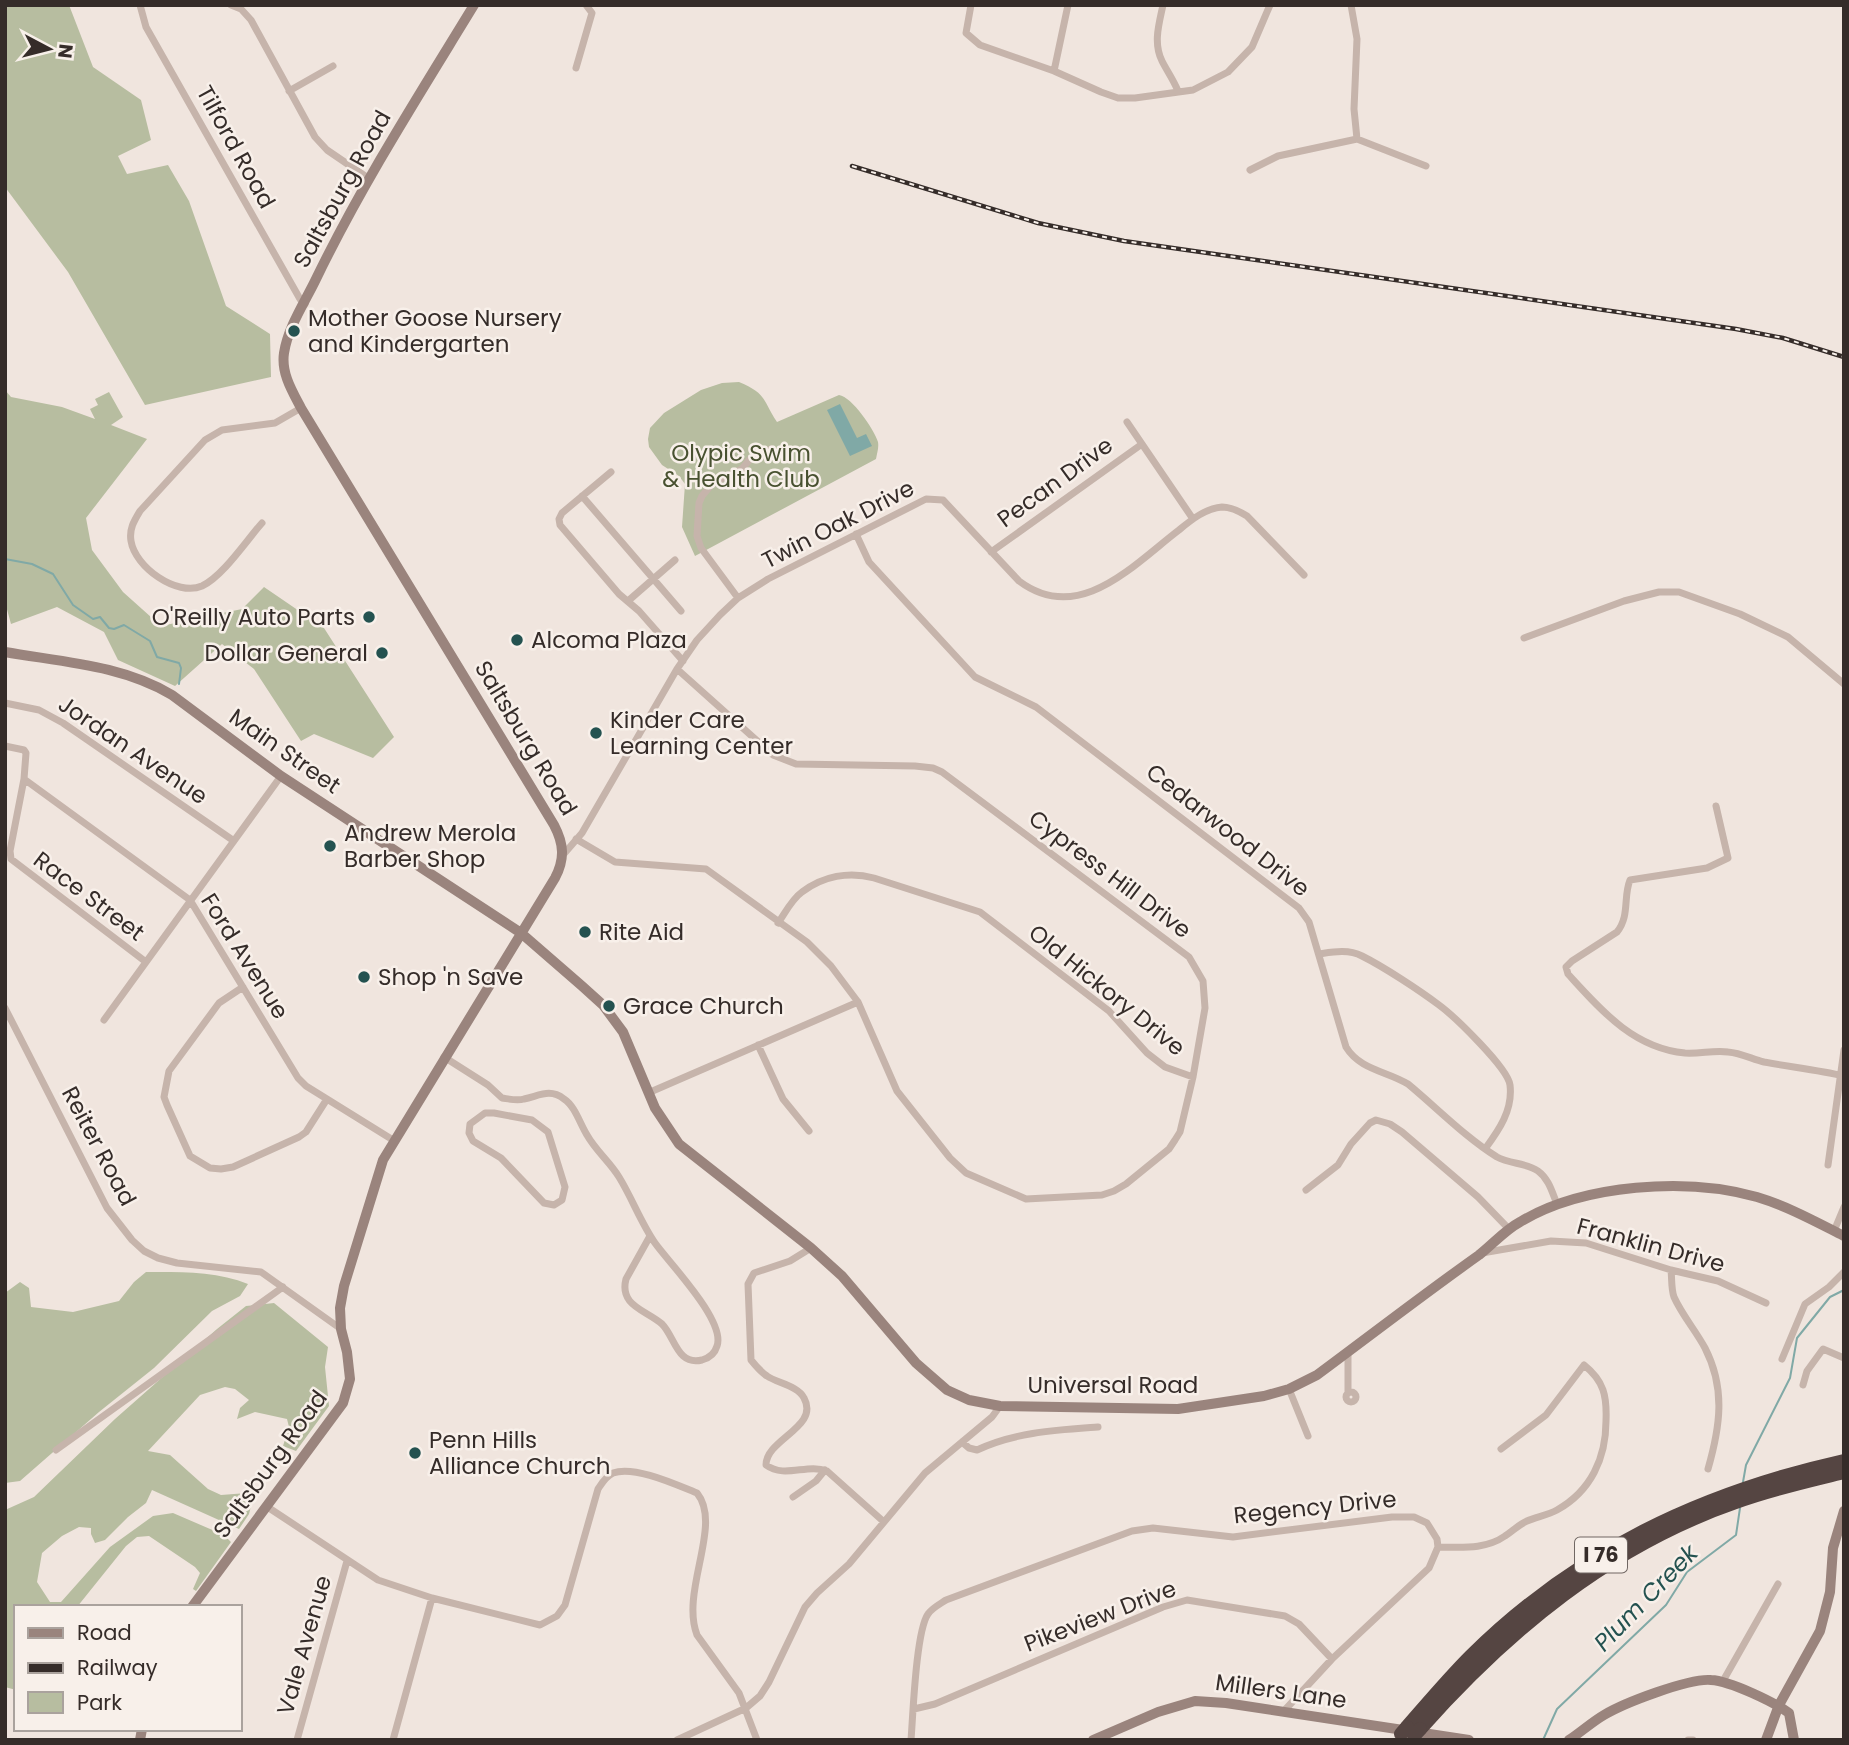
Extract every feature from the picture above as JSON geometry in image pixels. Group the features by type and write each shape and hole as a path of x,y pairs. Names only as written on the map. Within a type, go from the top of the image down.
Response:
{"highway":[{"name":"I 76","path":"1408,1734 1463,1664 1535,1600 1582,1566 1632,1536 1715,1498 1770,1479 1844,1461"},
{"name":"I 76","path":"1408,1734 1529,1620 1561,1595 1629,1551 1663,1532 1737,1501 1844,1472"}],"street":[{"name":"Tilford Road","path":"140,5 146,27 305,304"},
{"path":"231,5 241,9 251,20 315,137 327,150 368,178"},
{"name":"Saltsburg Road","path":"193,1605 343,1403 349,1369 340,1308 377,1175 393,1140 555,878 563,855 562,842 554,825 301,408 289,385 284,360 290,333 347,216 474,5"},
{"path":"576,68 592,13 586,5"},
{"path":"971,5 965,33 980,45 1118,97 1135,98 1193,90 1228,72 1252,47 1270,5"},
{"path":"1054,71 1068,5"},
{"path":"1163,5 1157,47 1178,91"},
{"path":"1351,5 1357,39 1354,109 1357,139"},
{"path":"289,91 333,66"},
{"path":"1250,170 1278,156 1357,139 1426,166"},
{"path":"262,523 212,580 199,587 175,587 162,580 140,559 133,550 131,541 132,523 140,511 205,440 222,430 275,423 301,408"},
{"path":"1127,422 1193,519"},
{"name":"Pecan Drive","path":"991,552 1142,444"},
{"path":"738,598 701,548 697,536 699,503 712,483 771,449"},
{"path":"611,472 560,516 560,525 619,594 639,611 683,661"},
{"path":"582,496 681,611"},
{"name":"Twin Oak Drive","path":"563,855 576,839 677,669 698,639 738,598 926,499 943,500 1031,590 1061,599 1075,597 1107,584 1193,519 1212,509 1224,507 1236,509 1247,516 1304,575"},
{"name":"Cedarwood Drive","path":"856,534 869,562 975,677 1036,707 1300,908 1309,922 1346,1047 1354,1060 1408,1084 1485,1149 1507,1161 1532,1167 1549,1182 1557,1204"},
{"path":"628,601 675,560"},
{"path":"1524,638 1633,598 1659,592 1679,592 1740,614 1788,637 1844,684"},
{"name":"Main Street","path":"5,652 122,672 154,685 172,695 281,776 521,933"},
{"name":"Cypress Hill Drive","path":"576,839 615,862 706,869 807,942 831,965 858,1002 897,1091 950,1158 966,1173 1026,1199 1102,1195 1126,1184 1169,1149 1180,1132 1205,1019 1206,995 1203,981 1189,957 942,772 915,766 796,764 773,755 677,669"},
{"name":"Jordan Avenue","path":"5,703 39,710 63,723 234,841"},
{"path":"5,746 26,753 24,779"},
{"path":"104,1020 281,776"},
{"name":"Race Street","path":"24,779 10,851 11,859 146,962"},
{"name":"Ford Avenue","path":"24,779 190,900 298,1078 393,1140"},
{"path":"1716,806 1727,858 1707,868 1630,880 1623,925 1617,932 1572,961 1566,967 1568,974 1623,1029 1653,1045 1685,1053 1730,1052 1759,1061 1842,1075"},
{"name":"Old Hickory Drive","path":"778,923 800,893 832,877 845,874 860,874 980,912 1109,1011 1147,1053 1165,1067 1193,1077"},
{"name":"Universal Road","path":"521,933 615,1019 648,1093 663,1122 679,1144 811,1248 842,1276 916,1363 937,1382 969,1400 1000,1406 1178,1409 1243,1401 1289,1389 1317,1375 1427,1291 1482,1253 1519,1222 1557,1204 1608,1190 1657,1188 1726,1191 1756,1197 1839,1233"},
{"path":"1319,954 1337,951 1361,955 1441,1006 1497,1062 1507,1075 1510,1092 1505,1119 1485,1149"},
{"path":"243,987 219,1003 169,1072 164,1097 190,1156 210,1168 221,1170 233,1167 306,1132 327,1099"},
{"path":"648,1093 858,1002"},
{"name":"Reiter Road","path":"5,1008 107,1208 132,1240 144,1251 177,1263 261,1272 271,1276 341,1329"},
{"path":"758,1045 783,1099 808,1131"},
{"path":"1828,1165 1844,1050"},
{"path":"444,1057 488,1085 499,1097 524,1099 543,1093 565,1099 595,1148 618,1175 650,1236 701,1301 717,1333 717,1348 704,1360 694,1361 683,1357 660,1323 633,1306 626,1297 626,1279 650,1236"},
{"path":"494,1113 499,1097"},
{"path":"485,1113 494,1113 532,1120 548,1132 565,1186 564,1196 558,1203 549,1205 541,1200 512,1168 471,1137 469,1128 472,1120 485,1113"},
{"path":"1306,1190 1338,1165 1351,1144 1376,1120 1390,1124 1402,1132 1478,1197 1509,1229"},
{"path":"1839,1233 1844,1207"},
{"name":"Franklin Drive","path":"1482,1253 1551,1241 1586,1243 1671,1270 1718,1281 1766,1303"},
{"path":"811,1248 790,1261 754,1273 748,1284 751,1360 766,1375 801,1393 807,1406 807,1412 797,1427 769,1453 766,1465 783,1472 825,1470 884,1522"},
{"path":"643,1251 660,1249"},
{"path":"1671,1270 1674,1296 1716,1372 1720,1410 1717,1438 1707,1469"},
{"path":"1782,1359 1805,1304 1844,1272"},
{"path":"56,1450 283,1287"},
{"path":"1803,1385 1807,1371 1823,1349 1844,1358"},
{"path":"1348,1352 1348,1393"},
{"path":"1283,1712 1332,1659 1429,1569 1438,1547 1480,1547 1493,1543 1515,1527 1556,1510 1584,1487 1606,1444 1606,1403 1598,1377 1584,1365 1546,1415 1501,1449"},
{"path":"1289,1389 1308,1436"},
{"path":"677,1740 746,1708 760,1696 805,1606 849,1564 925,1472 992,1417 1000,1406"},
{"path":"962,1442 977,1450 1003,1439 1052,1430 1098,1427"},
{"path":"793,1497 825,1470"},
{"path":"266,1506 377,1580 432,1598 540,1625 550,1622 565,1605 598,1489 606,1478 612,1473 623,1471 669,1482 697,1493 705,1505 706,1526 692,1595 692,1618 696,1635 739,1693 757,1740"},
{"path":"1766,1740 1779,1705 1820,1631 1828,1606 1833,1548 1844,1511"},
{"name":"Regency Drive","path":"911,1740 919,1651 929,1612 946,1600 1132,1531 1153,1528 1233,1536 1392,1517 1414,1517 1427,1523 1437,1539 1438,1547"},
{"name":"Vale Avenue","path":"297,1740 347,1561"},
{"path":"1723,1681 1778,1584"},
{"path":"393,1740 432,1598"},
{"name":"Pikeview Drive","path":"914,1709 934,1704 1163,1607 1187,1600 1285,1616 1298,1624 1332,1659"},
{"path":"1569,1740 1606,1714 1647,1697 1697,1681 1723,1681 1779,1705 1790,1713 1794,1740"},
{"name":"Millers Lane","path":"1093,1740 1158,1712 1195,1701 1226,1703 1469,1740"}],"green space":[{"path":"5,5 69,5 93,67 141,100 151,140 118,156 127,174 168,165 189,201 226,306 270,334 271,377 145,405 68,272 5,187"},
{"name":"Olypic Swim & Health Club","path":"739,382 759,394 777,422 839,395 844,397 862,414 876,436 876,459 695,556 682,527 685,484 679,476 662,465 649,447 650,428 664,413 701,390 722,383"},
{"path":"5,390 11,397 62,407 95,419 90,409 98,405 95,399 109,392 123,417 111,425 147,439 86,518 92,550 123,592 161,626 242,609 264,587 324,628 394,737 373,758 314,734 301,741 254,669 222,644 175,686 118,660 104,632 57,607 11,624 5,602"},
{"path":"146,1272 211,1274 248,1284 240,1296 212,1311 154,1368 20,1481 5,1483 5,1293 20,1282 29,1288 31,1307 73,1312 119,1301"},
{"path":"274,1303 328,1347 325,1367 329,1406 296,1451 283,1446 289,1427 287,1419 255,1412 237,1419 240,1408 249,1400 235,1389 225,1387 200,1395 148,1451 170,1455 208,1489 221,1495 247,1493 253,1498 249,1514 239,1529 152,1490 146,1503 105,1540 95,1543 91,1528 79,1527 62,1536 42,1553 37,1582 50,1602 61,1602 110,1547 153,1516 173,1513 224,1535 231,1542 196,1591 193,1589 200,1573 195,1567 149,1536 137,1537 126,1546 79,1605 14,1605 14,1689 5,1687 5,1510 34,1497 115,1419 246,1306"}],"water":[{"path":"840,404 857,438 866,434 872,446 850,456 827,410"}],"waterway":[{"path":"5,559 32,564 53,574 73,605 93,619 100,617 109,628 114,629 124,625 150,641 157,657 179,663 179,684"},
{"name":"Plum Creek","path":"1743,1482 1746,1465 1790,1378 1797,1338 1830,1297 1844,1290"},
{"name":"Plum Creek","path":"1543,1740 1557,1709 1666,1605 1687,1572 1736,1535 1740,1508"}],"railway":[{"path":"852,166 1038,223 1124,241 1736,329 1783,338 1844,357"}],"place":[{"name":"Mother Goose Nursery and Kindergarten","path":"294,331"},
{"name":"O'Reilly Auto Parts","path":"369,617"},
{"name":"Alcoma Plaza","path":"517,640"},
{"name":"Dollar General","path":"382,653"},
{"name":"Kinder Care Learning Center","path":"596,733"},
{"name":"Andrew Merola Barber Shop","path":"330,846"},
{"name":"Rite Aid","path":"585,932"},
{"name":"Shop 'n Save","path":"364,977"},
{"name":"Grace Church","path":"609,1006"},
{"name":"Penn Hills Alliance Church","path":"415,1453"}]}
